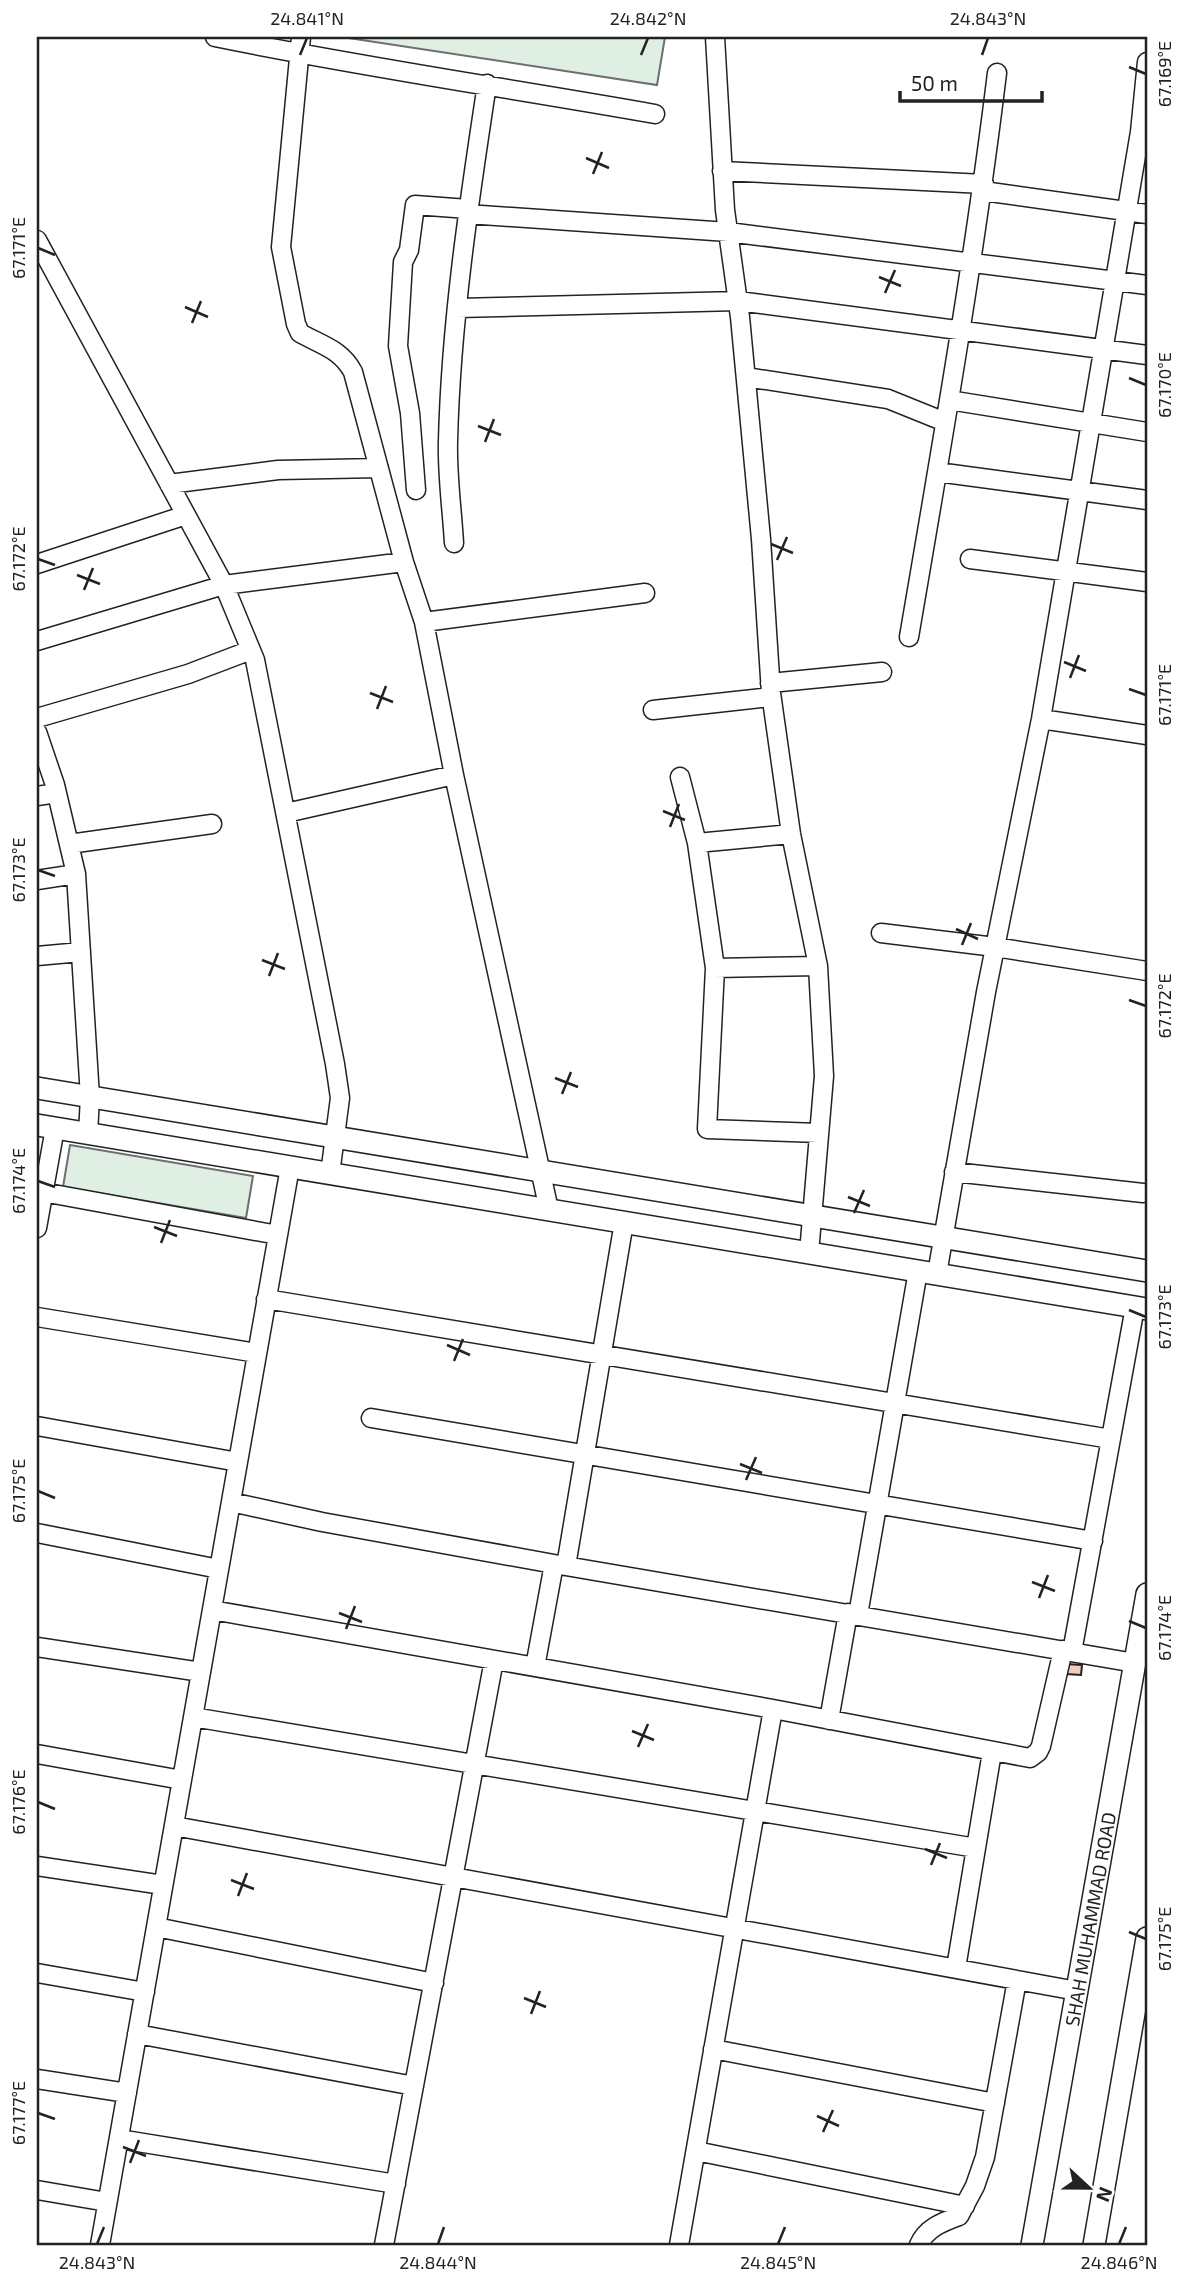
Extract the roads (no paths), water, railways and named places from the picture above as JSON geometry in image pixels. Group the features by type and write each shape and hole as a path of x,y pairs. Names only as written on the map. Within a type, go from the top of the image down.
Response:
{"street":[{"path":"215,37 299,45 487,84 654,114"},
{"path":"715,37 722,171 746,377 771,690 790,834 818,966 824,1076 809,1253"},
{"path":"299,45 281,247 296,324 300,333 346,358 404,562 424,622 454,775 550,1210"},
{"path":"829,1720 878,1502 894,1404 927,1273 943,1237 1067,571 1140,132 1147,62"},
{"path":"909,637 972,261 997,73"},
{"path":"454,543 448,444 468,212 487,84"},
{"path":"722,171 983,187 1147,214"},
{"path":"416,490 410,413 398,346 403,262 409,250 415,205 468,212 728,232 1147,285"},
{"path":"37,240 224,585 251,650 335,1064 340,1098 330,1174"},
{"path":"458,308 738,301 1147,355"},
{"path":"746,377 888,399 945,422"},
{"path":"949,400 1147,432"},
{"path":"169,484 278,470 379,468"},
{"path":"937,472 1147,500"},
{"path":"37,564 186,515"},
{"path":"970,559 1147,582"},
{"path":"37,641 224,585 404,562"},
{"path":"424,622 645,593"},
{"path":"37,718 188,674 251,650"},
{"path":"653,710 882,672"},
{"path":"1041,719 1147,735"},
{"path":"37,732 57,793 76,874 90,1097 88,1134"},
{"path":"286,813 454,775"},
{"path":"680,777 697,843 715,968 707,1129 819,1133"},
{"path":"37,796 57,793"},
{"path":"69,844 212,824"},
{"path":"697,843 790,834"},
{"path":"37,880 76,874"},
{"path":"881,933 995,947 1147,971"},
{"path":"37,956 81,951"},
{"path":"715,968 818,966"},
{"path":"37,1088 1147,1271"},
{"path":"37,1228 46,1127 1141,1308 1068,1651 1038,1752 1030,1758 773,1709 212,1610"},
{"path":"100,2245 290,1167"},
{"path":"954,1172 1143,1193"},
{"path":"40,1192 278,1235"},
{"path":"535,1667 584,1456 624,1222"},
{"path":"266,1299 1111,1439"},
{"path":"37,1317 257,1353"},
{"path":"370,1418 584,1456 878,1502 1093,1541"},
{"path":"37,1426 238,1462"},
{"path":"231,1502 322,1522 560,1565 1135,1662"},
{"path":"37,1533 219,1569"},
{"name":"SHAH MUHAMMAD ROAD","path":"1032,2245 1147,1594"},
{"path":"37,1647 201,1672"},
{"path":"384,2245 494,1660"},
{"path":"679,2245 773,1709"},
{"path":"193,1717 976,1848"},
{"path":"956,1968 992,1752"},
{"path":"37,1754 182,1780"},
{"path":"174,1826 1077,1991"},
{"path":"37,1866 163,1885"},
{"path":"156,1927 434,1983"},
{"path":"1094,2245 1147,1938"},
{"path":"37,1973 145,1992"},
{"path":"919,2245 938,2223 959,2216 975,2186 985,2157 1017,1980"},
{"path":"137,2034 414,2086"},
{"path":"713,2049 995,2103"},
{"path":"37,2079 127,2093"},
{"path":"118,2139 396,2184"},
{"path":"696,2151 965,2206"},
{"path":"37,2190 107,2202"}]}
